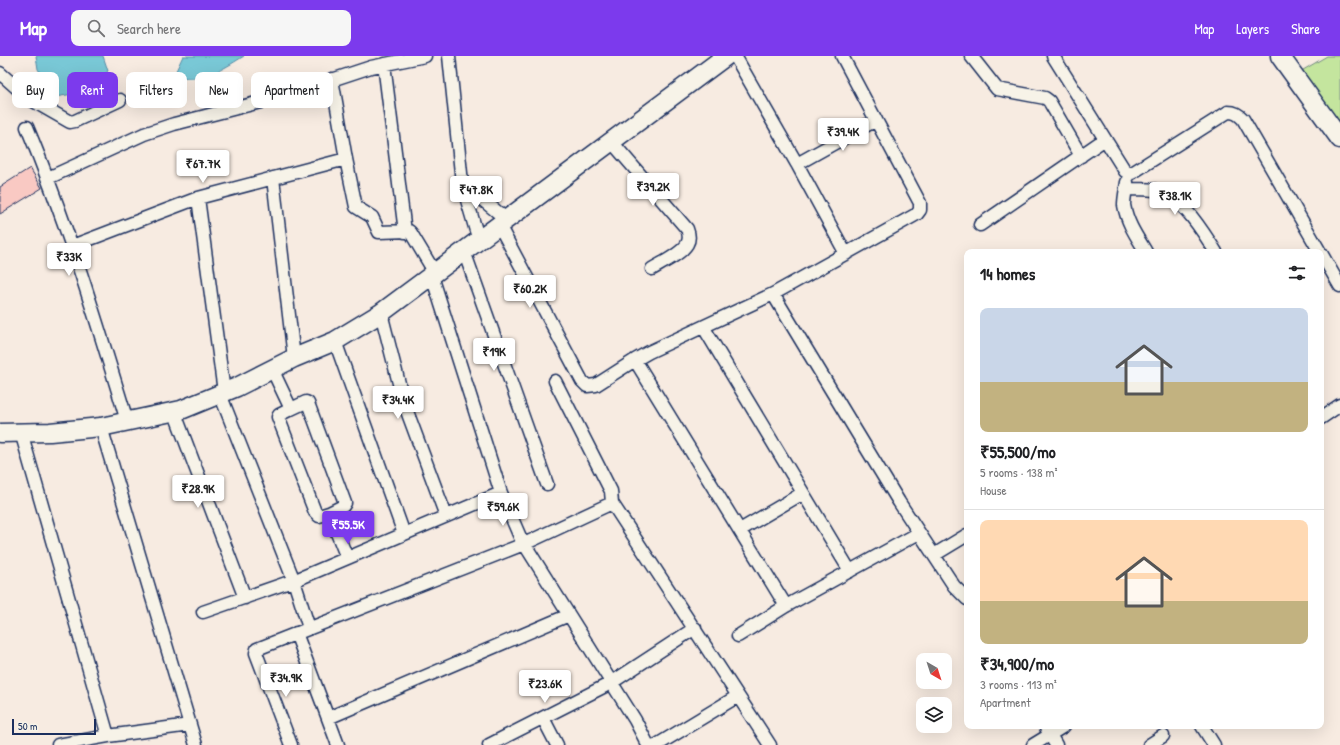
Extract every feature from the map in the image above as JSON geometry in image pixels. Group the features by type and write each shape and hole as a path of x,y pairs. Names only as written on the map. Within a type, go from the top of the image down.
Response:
{"street":[{"path":"333,80 371,67 425,56"},
{"path":"449,56 462,183 479,241"},
{"path":"0,433 50,432 100,428 181,410 222,393 294,358 335,342 382,313 726,56"},
{"path":"735,56 798,164 846,254"},
{"path":"462,183 503,222 584,383 587,386 596,385 635,360 773,294 911,219 920,210 920,203 842,56"},
{"path":"971,56 997,89 1045,98 1049,101 1081,156"},
{"path":"1053,56 1125,171 1128,173"},
{"path":"1280,56 1340,140"},
{"path":"384,64 405,232"},
{"path":"0,72 28,98 70,122 120,100"},
{"path":"333,86 346,159 357,208 372,217 379,232 409,231 413,236 433,274 501,493 520,537 648,745"},
{"path":"48,178 144,134 174,124 251,105"},
{"path":"1128,173 1132,173 1228,112 1233,112 1243,119 1319,249"},
{"path":"798,164 876,120"},
{"path":"27,127 48,178 72,246 127,422"},
{"path":"980,225 1105,139"},
{"path":"611,141 687,229 689,234 687,244 679,252 652,269"},
{"path":"72,246 198,198 346,159"},
{"path":"1128,173 1124,204 1131,228 1144,249"},
{"path":"274,178 294,358"},
{"path":"1126,189 1154,190 1169,196 1179,203 1191,216 1214,249"},
{"path":"198,198 222,393 294,581 309,628"},
{"path":"464,251 547,484"},
{"path":"1324,258 1340,286"},
{"path":"773,294 899,502 954,586 964,595"},
{"path":"382,313 404,403 446,516"},
{"path":"704,328 850,571"},
{"path":"335,342 404,534"},
{"path":"635,360 786,606"},
{"path":"272,369 292,409"},
{"path":"555,381 611,491 612,503 770,745"},
{"path":"306,402 308,403 345,503 344,506 320,516 316,514 278,417 279,414 292,409 306,402"},
{"path":"1324,416 1340,405"},
{"path":"174,411 245,598"},
{"path":"100,428 196,745"},
{"path":"22,432 108,736"},
{"path":"203,612 294,581 501,493"},
{"path":"740,530 803,493"},
{"path":"291,745 256,653 257,649 524,544 612,503"},
{"path":"329,513 347,558"},
{"path":"738,636 786,606 919,533"},
{"path":"934,555 964,537"},
{"path":"328,718 569,615"},
{"path":"489,745 611,683 695,628"},
{"path":"296,633 338,745"},
{"path":"657,745 738,696"},
{"path":"543,718 557,745"},
{"path":"58,745 108,736 190,725"},
{"path":"1033,745 1060,729"},
{"path":"1204,729 1214,745"},
{"path":"1149,745 1163,736"}],"green space":[{"path":"1327,56 1340,56 1340,134 1298,73"}],"water":[{"path":"36,56 103,56 108,71 67,72 67,95 59,96 59,72 40,72"},
{"path":"183,56 244,56 217,72 195,72 195,78 187,78 187,72 175,72"}],"building":[{"path":"30,168 42,188 0,214 0,187"}]}
